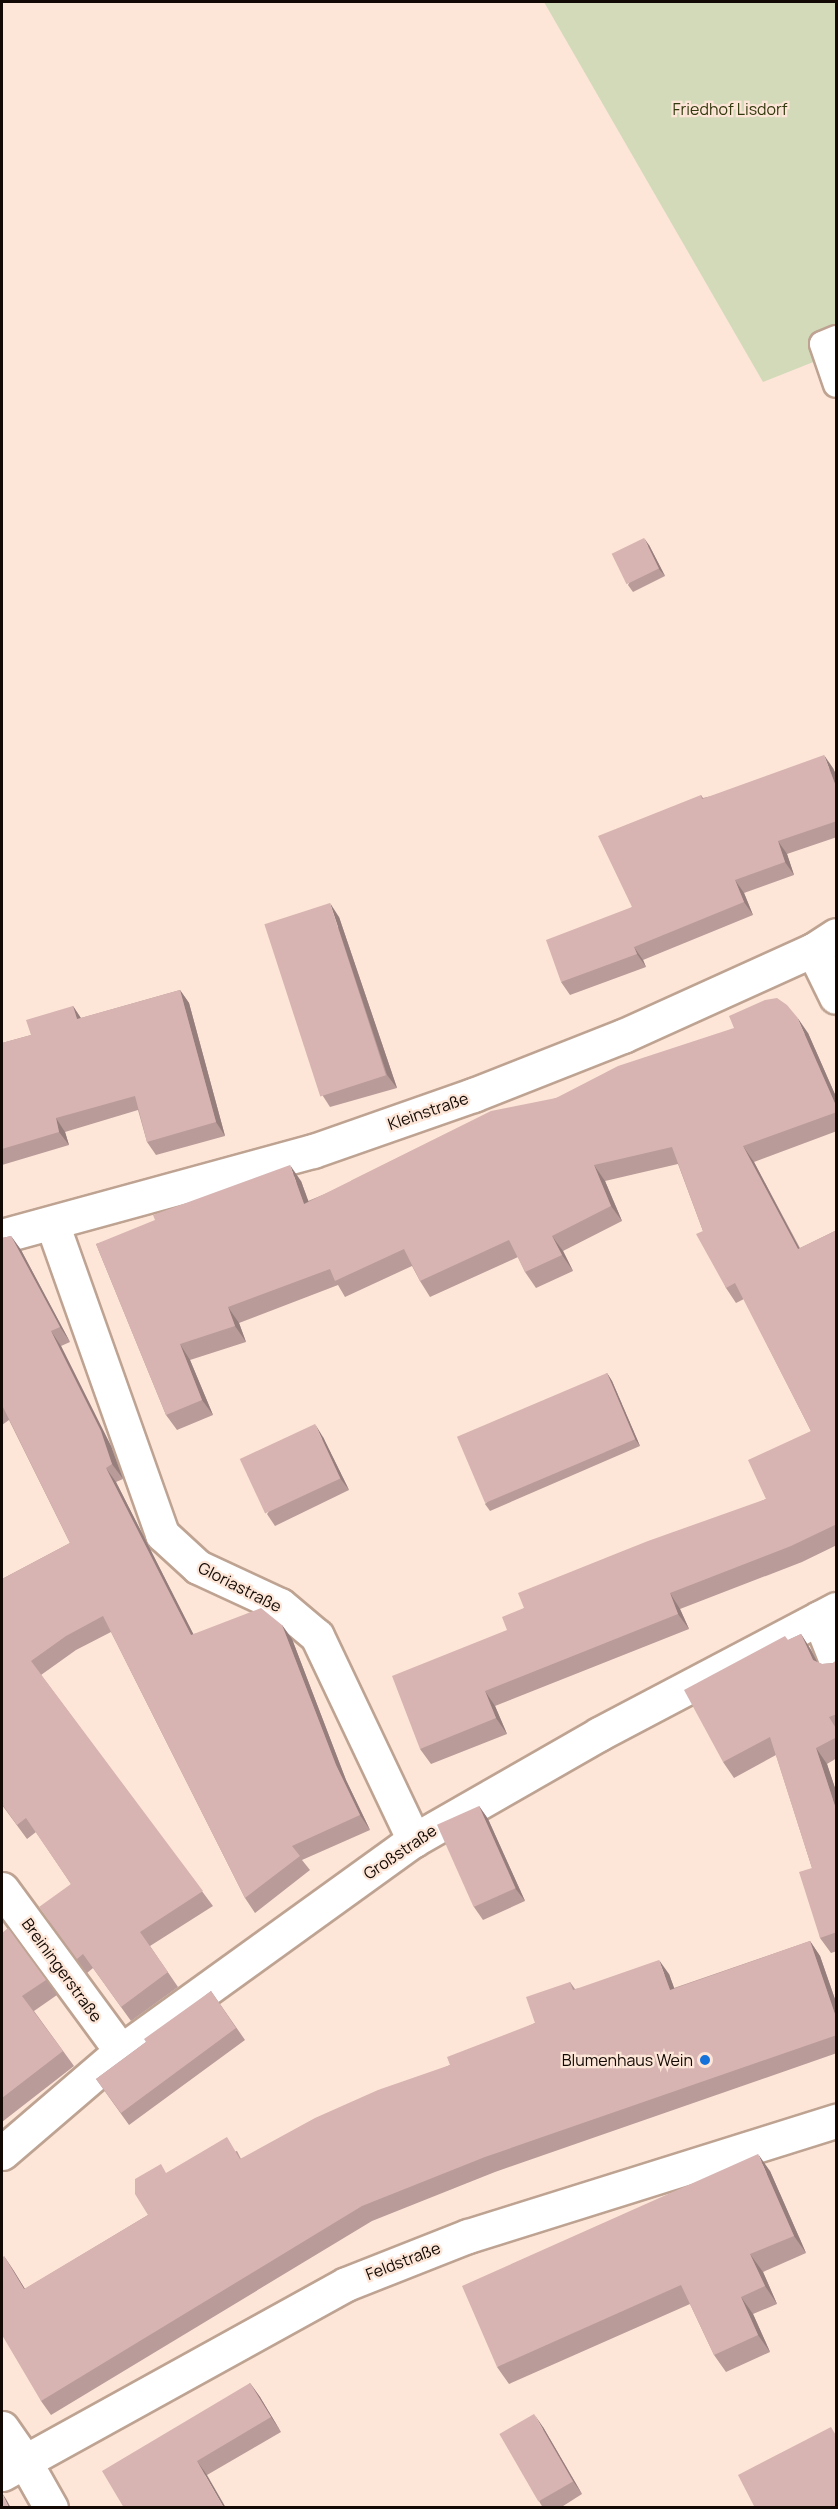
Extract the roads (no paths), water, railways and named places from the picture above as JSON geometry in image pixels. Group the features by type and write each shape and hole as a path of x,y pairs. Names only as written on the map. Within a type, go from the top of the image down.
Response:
{"street":[{"path":"825,942 837,997"},
{"name":"Kleinstraße","path":"2,1236 313,1151 473,1095 623,1036 825,942"},
{"name":"Gloriastraße","path":"52,1223 162,1534 198,1567 280,1605 317,1636 414,1840"},
{"path":"828,1613 837,1661"},
{"name":"Großstraße","path":"2,2154 121,2051 414,1840 599,1734 828,1613"},
{"name":"Breiningerstraße","path":"2,1889 121,2051"},
{"name":"Feldstraße","path":"13,2467 346,2284 468,2236 837,2121"},
{"path":"2,2428 13,2467 51,2508"}],"lane":[{"path":"837,338 822,344 837,385"}],"place":[{"name":"Blumenhaus Wein","path":"705,2060"}],"park label":[{"name":"Friedhof Lisdorf","path":"730,109"}]}
